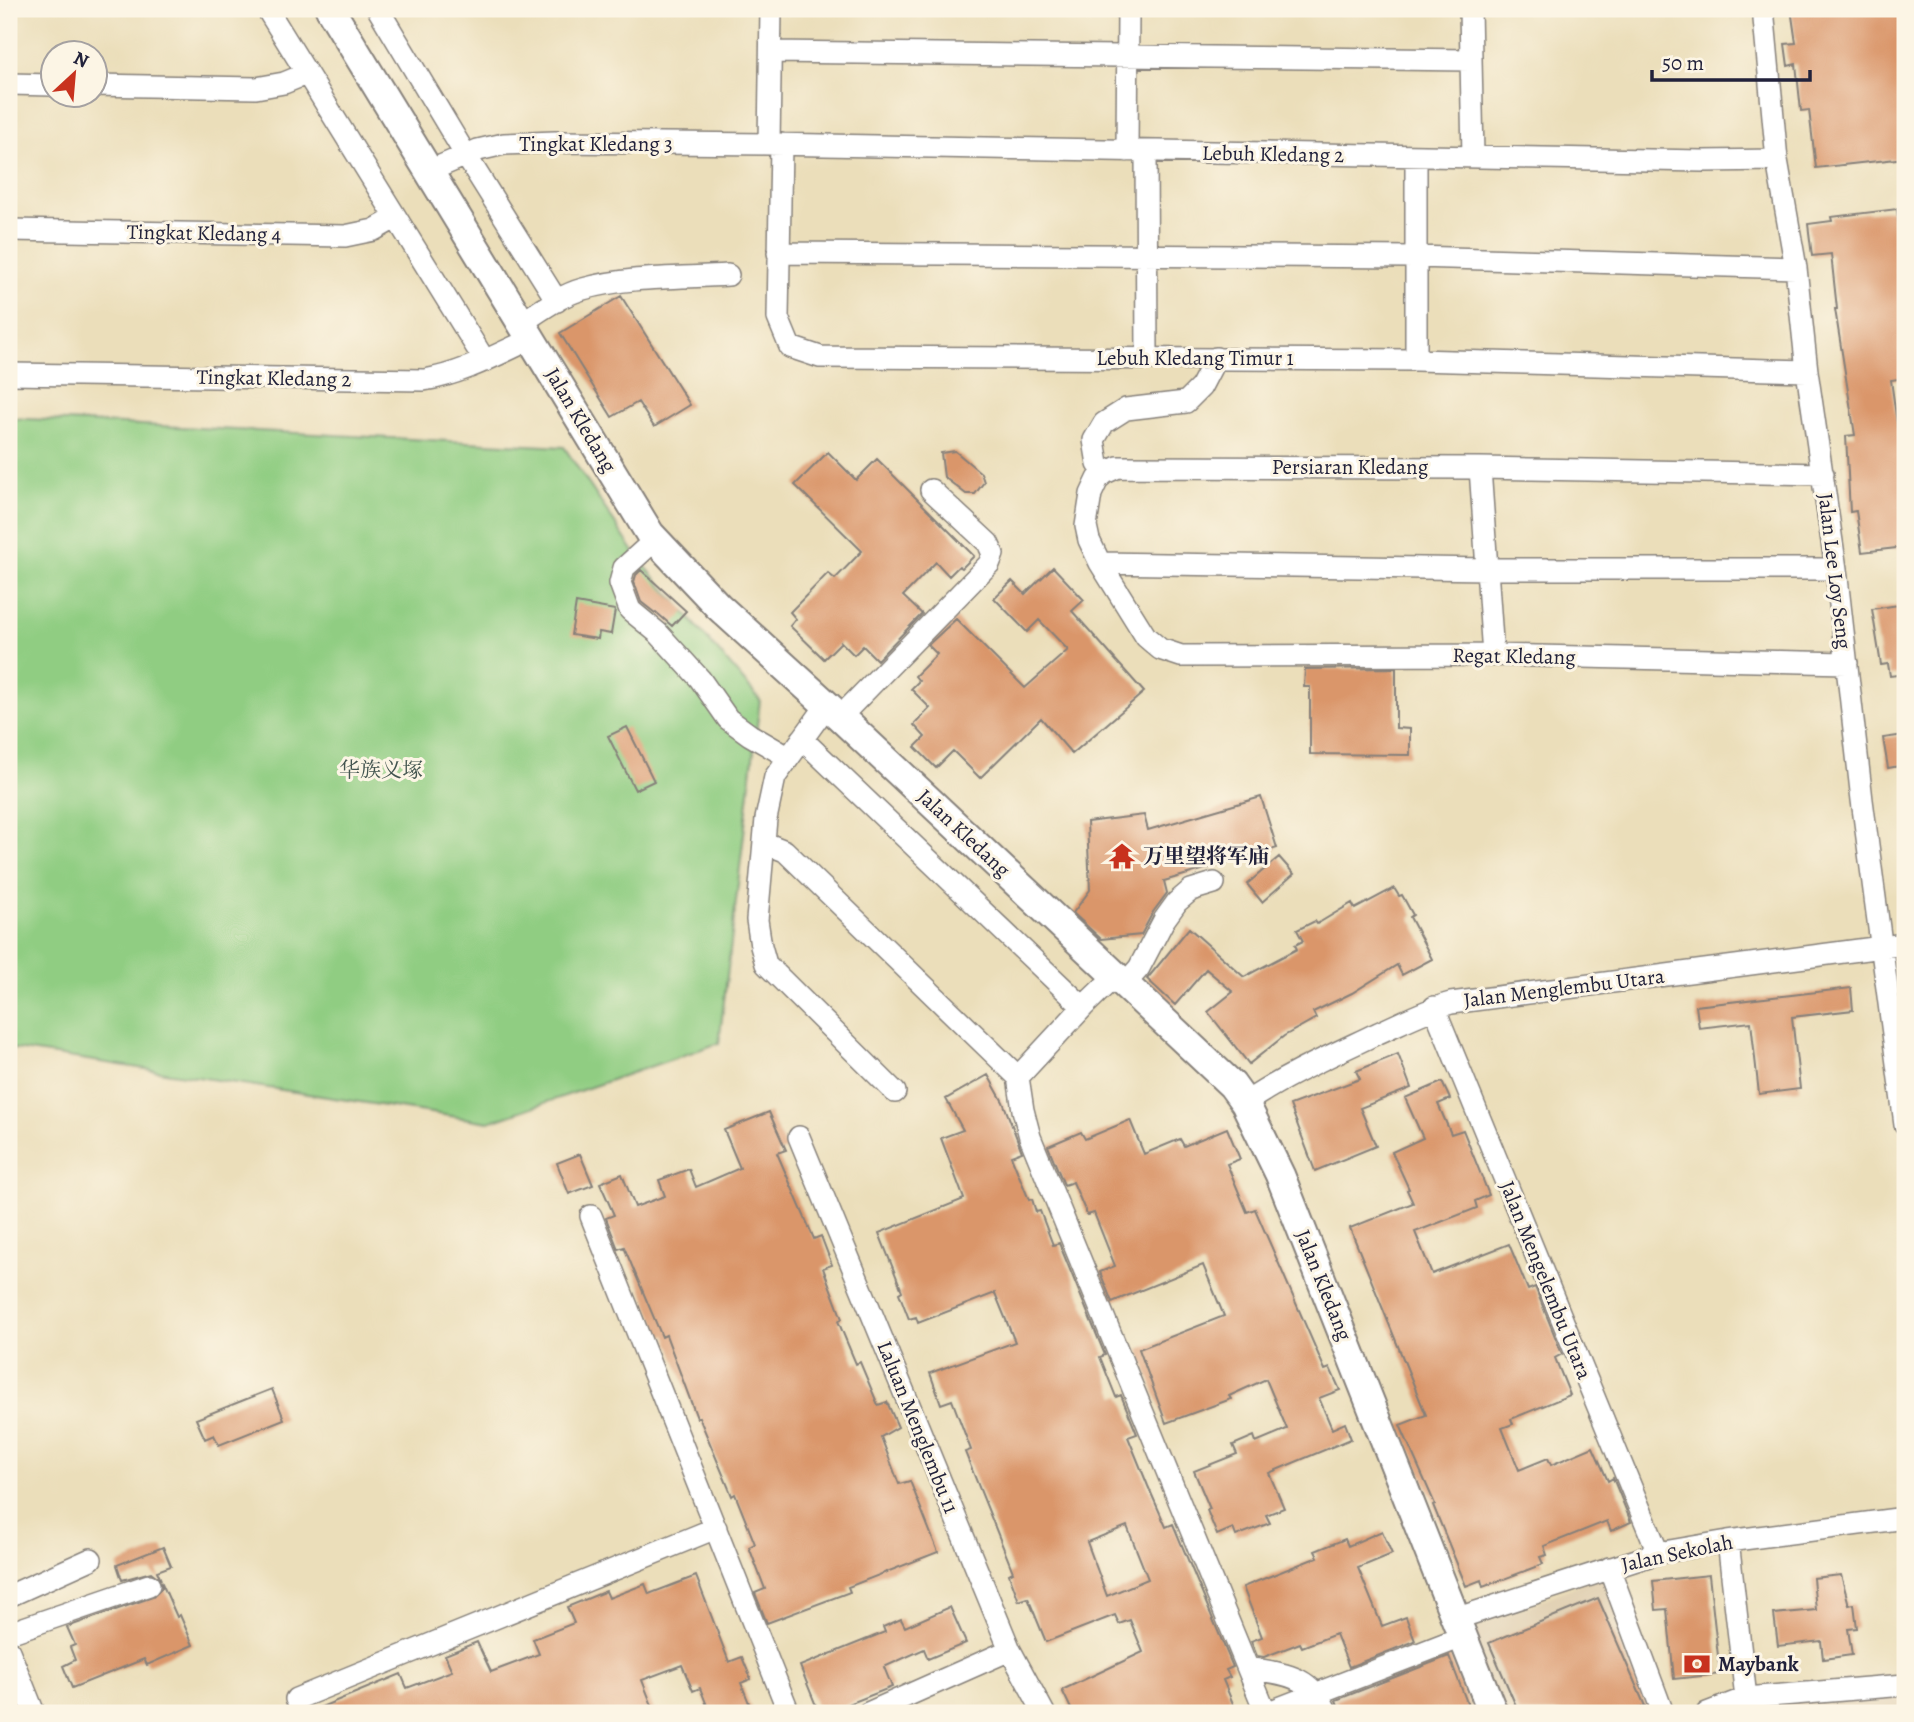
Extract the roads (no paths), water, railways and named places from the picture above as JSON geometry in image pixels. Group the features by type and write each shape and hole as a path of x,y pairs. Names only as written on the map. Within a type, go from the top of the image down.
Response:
{"main road":[{"name":"Jalan Kledang","path":"330,9 656,539 718,607 834,711 1232,1085 1245,1103 1280,1175 1493,1713"}],"street":[{"path":"267,9 485,360"},
{"name":"Lebuh Kledang Timur 1","path":"771,9 778,318 790,347 820,357 1416,360 1807,371"},
{"path":"1128,9 1128,56 1147,256 1147,358"},
{"path":"1470,9 1472,157"},
{"path":"385,11 465,154 557,301"},
{"name":"Jalan Lee Loy Seng","path":"1764,19 1777,160 1796,268 1807,371 1836,569 1862,800 1905,1124"},
{"path":"771,52 1470,60"},
{"path":"108,85 256,88 284,83 306,74"},
{"path":"9,84 38,85"},
{"name":"Tingkat Kledang 3","path":"429,171 465,154 505,144 775,144"},
{"name":"Lebuh Kledang 2","path":"775,144 1703,161 1777,160"},
{"path":"1416,156 1416,360"},
{"name":"Tingkat Kledang 4","path":"9,230 345,236 374,230 395,218"},
{"path":"778,253 1416,257 1796,268"},
{"name":"Tingkat Kledang 2","path":"9,374 424,380 445,377 485,360 526,331 557,301 581,290 611,283 728,275"},
{"path":"1216,358 1201,387 1186,401 1126,409 1104,423 1094,440 1098,464 1105,473 1098,479 1091,494 1086,526 1089,540 1101,563 1487,569 1836,569"},
{"name":"Persiaran Kledang","path":"1105,473 1118,467 1135,466 1823,474"},
{"path":"1480,468 1493,655"},
{"path":"895,1092 766,964 757,920 766,819 775,777 788,757 802,739 989,564 993,554 988,542 931,490"},
{"path":"656,539 624,568 620,583 630,610 659,633 700,679 728,719 788,757"},
{"name":"Regat Kledang","path":"1101,563 1146,636 1160,649 1181,656 1493,655 1847,663"},
{"path":"802,739 1083,1007"},
{"path":"765,843 785,851 1018,1077 1030,1137 1248,1668 1289,1675 1323,1704"},
{"path":"1018,1077 1083,1007 1139,968 1164,920 1177,902 1191,890 1214,883"},
{"name":"Jalan Menglembu Utara","path":"1245,1103 1266,1088 1434,1007 1905,944"},
{"name":"Jalan Mengelembu Utara","path":"1434,1007 1658,1553"},
{"name":"Laluan Menglembu 11","path":"799,1137 1010,1650 1044,1713"},
{"path":"591,1216 789,1713"},
{"name":"Jalan Sekolah","path":"1248,1668 1266,1713 1323,1704 1459,1628 1609,1568 1658,1553 1728,1541 1905,1518"},
{"path":"296,1699 716,1528"},
{"path":"1728,1541 1746,1698"},
{"path":"9,1596 91,1559"},
{"path":"1609,1568 1663,1713"},
{"path":"9,1633 149,1585"},
{"path":"868,1713 1010,1650"},
{"path":"9,1651 34,1713"},
{"path":"1707,1713 1746,1698 1905,1685"}],"place":[{"name":"万里望将军庙","path":"1122,856"},
{"name":"Maybank","path":"1697,1664"}],"park label":[{"name":"华族义塚","path":"381,770"}]}
